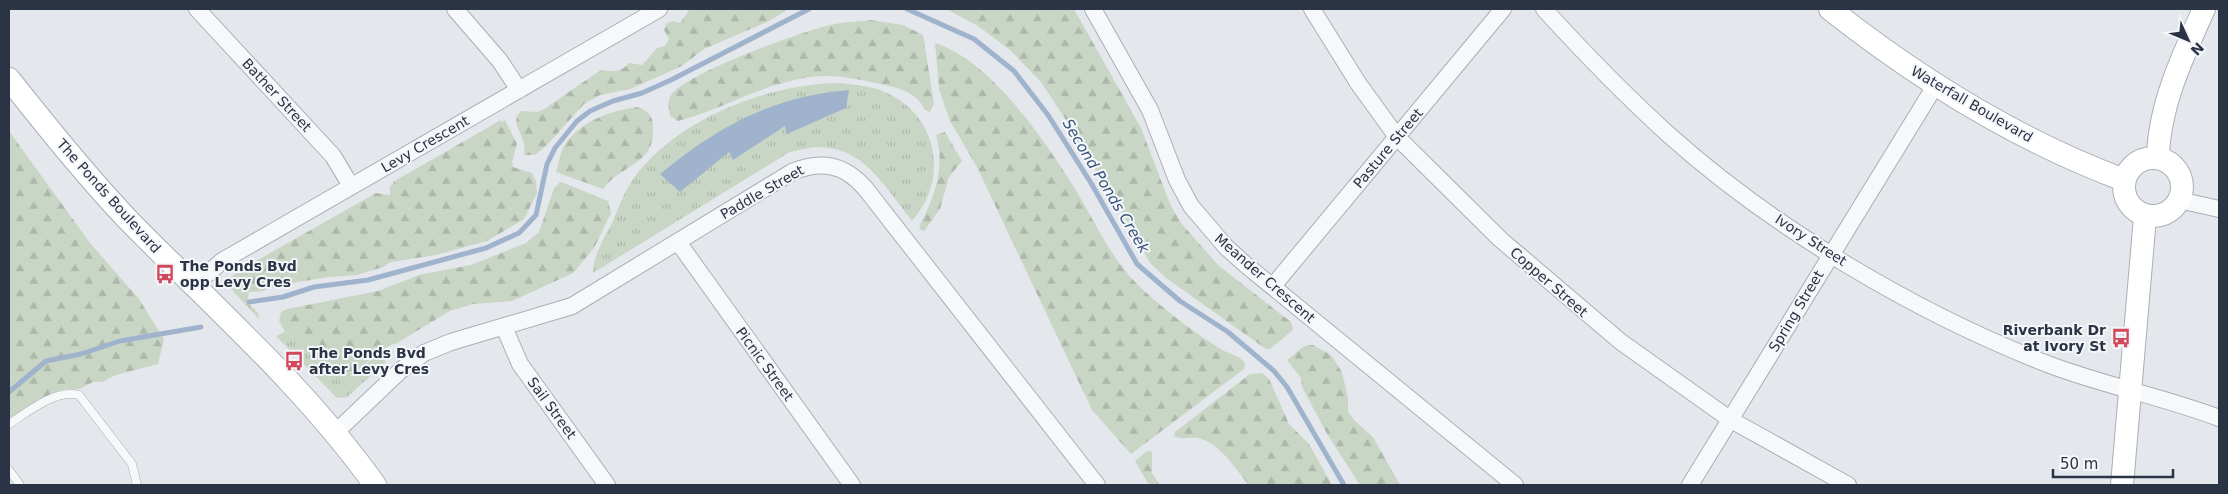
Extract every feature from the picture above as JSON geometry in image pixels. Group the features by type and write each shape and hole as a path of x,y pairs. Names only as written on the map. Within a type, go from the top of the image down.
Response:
{"street":[{"name":"Bather Street","path":"197,9 333,156 346,174 351,186"},
{"path":"455,9 500,61 519,90"},
{"name":"Levy Crescent","path":"195,285 222,261 659,9"},
{"name":"Meander Crescent","path":"1093,9 1150,110 1177,180 1191,206 1226,247 1515,485"},
{"name":"Copper Street","path":"1312,9 1358,83 1397,137 1500,239 1578,308 1621,342 1731,420 1848,485"},
{"name":"Pasture Street","path":"1273,286 1503,9"},
{"name":"Ivory Street","path":"1544,9 1608,77 1669,135 1746,196 1831,254 1933,312 1996,342 2067,371 2219,418"},
{"name":"Waterfall Boulevard","path":"1830,9 1935,86 2017,133 2069,158 2124,180"},
{"path":"2158,157 2160,132 2170,95 2189,40 2204,9"},
{"name":"The Ponds Boulevard","path":"9,79 129,220 281,370 336,432 375,485"},
{"name":"Spring Street","path":"1690,485 1935,86"},
{"path":"2158,157 2172,166 2178,173 2182,190 2174,209 2165,215 2155,218 2145,217 2130,205 2125,196 2124,180 2131,167 2139,160 2158,157"},
{"name":"Paddle Street","path":"336,432 401,370 424,353 451,342 572,306 792,172 814,165 825,164 847,172 864,188 1097,485"},
{"path":"2179,200 2219,208"},
{"path":"2122,485 2145,217"},
{"name":"Picnic Street","path":"678,242 852,485"},
{"name":"Sail Street","path":"504,327 520,364 607,485"}],"lane":[{"path":"9,424 43,403 66,394 79,395 132,464 137,485"},
{"path":"9,470 20,485"}],"green space":[{"path":"690,9 789,9 769,21 704,49 682,66 630,89 600,95 584,104 548,144 535,155 524,155 523,141 516,120 521,111 537,112 544,109 601,70 616,71 629,63 642,65 657,48 665,46 669,39 664,30 667,23 673,21 680,23"},
{"path":"946,9 1074,9 1141,128 1170,204 1181,223 1219,266 1291,322 1293,330 1270,349 1266,349 1166,278 1150,263 1110,190 1077,143 1068,123 1041,82 1010,50 978,26"},
{"path":"871,20 903,25 923,35 934,104 930,112 925,110 918,99 897,88 839,76 824,76 786,82 678,121 670,116 669,100 678,88 717,67 812,30 837,24"},
{"path":"935,43 955,52 975,65 1012,101 1058,162 1118,262 1139,286 1188,327 1219,348 1240,358 1245,363 1244,369 1131,454 1092,410 977,167 950,121 939,89"},
{"path":"839,83 872,88 891,95 907,106 920,120 928,135 933,152 934,170 931,188 923,205 912,221 887,188 862,162 847,153 830,148 811,148 788,153 593,273 597,253 631,182 658,151 680,134 704,119 757,97 785,89"},
{"path":"637,107 649,114 652,119 652,139 649,149 644,156 611,180 603,189 556,172 564,146 578,130 596,119 616,111"},
{"path":"501,120 502,122 505,120 517,144 512,162 513,167 532,173 536,181 537,193 524,219 487,241 436,255 391,262 383,267 357,275 329,277 280,285 263,291 249,292 245,284 249,274 249,265 376,193 390,195 390,186 393,182"},
{"path":"9,131 90,243 139,299 164,339 158,364 116,375 102,382 93,382 80,389 60,390 9,418"},
{"path":"945,132 962,161 949,177 940,209 924,231 919,227 934,194 939,171 939,147 936,135"},
{"path":"561,182 608,201 611,213 594,248 573,273 512,301 473,304 450,311 381,351 347,378 339,381 335,374 337,369 335,361 321,354 312,345 300,343 285,332 279,321 281,312 287,309 378,291 419,275 471,265 526,243 539,232 554,188"},
{"path":"249,265 249,274 245,284 249,292 247,302 258,313 259,319 229,287 232,276"},
{"path":"285,332 300,343 312,345 321,354 336,361 337,369 352,377 387,346 385,363 347,397 337,398 276,336"},
{"path":"1313,345 1331,355 1342,372 1348,398 1348,411 1354,420 1373,437 1400,485 1360,485 1326,432 1302,387 1301,378 1287,360 1304,346"},
{"path":"1262,373 1269,379 1289,424 1309,444 1332,485 1249,485 1220,450 1213,445 1197,438 1174,436 1175,432 1250,374"},
{"path":"1147,451 1152,452 1152,473 1160,485 1149,485 1135,461"}],"water":[{"path":"849,90 846,108 787,134 785,126 733,160 729,152 680,192 660,174 703,142 747,117 795,99 821,93"}],"waterway":[{"path":"249,302 283,297 314,287 368,280 486,248 519,233 536,215 547,164 555,148 577,121 590,111 613,101 642,93 671,80 809,9"},
{"name":"Second Ponds Creek","path":"907,9 974,39 1014,71 1048,115 1091,183 1137,264 1180,301 1228,332 1274,371 1287,387 1344,485"},
{"path":"9,392 46,361 81,354 120,341 201,327"}],"place":[{"name":"The Ponds Bvd opp Levy Cres","path":"165,274"},
{"name":"Riverbank Dr at Ivory St","path":"2121,338"},
{"name":"The Ponds Bvd after Levy Cres","path":"294,361"}]}
